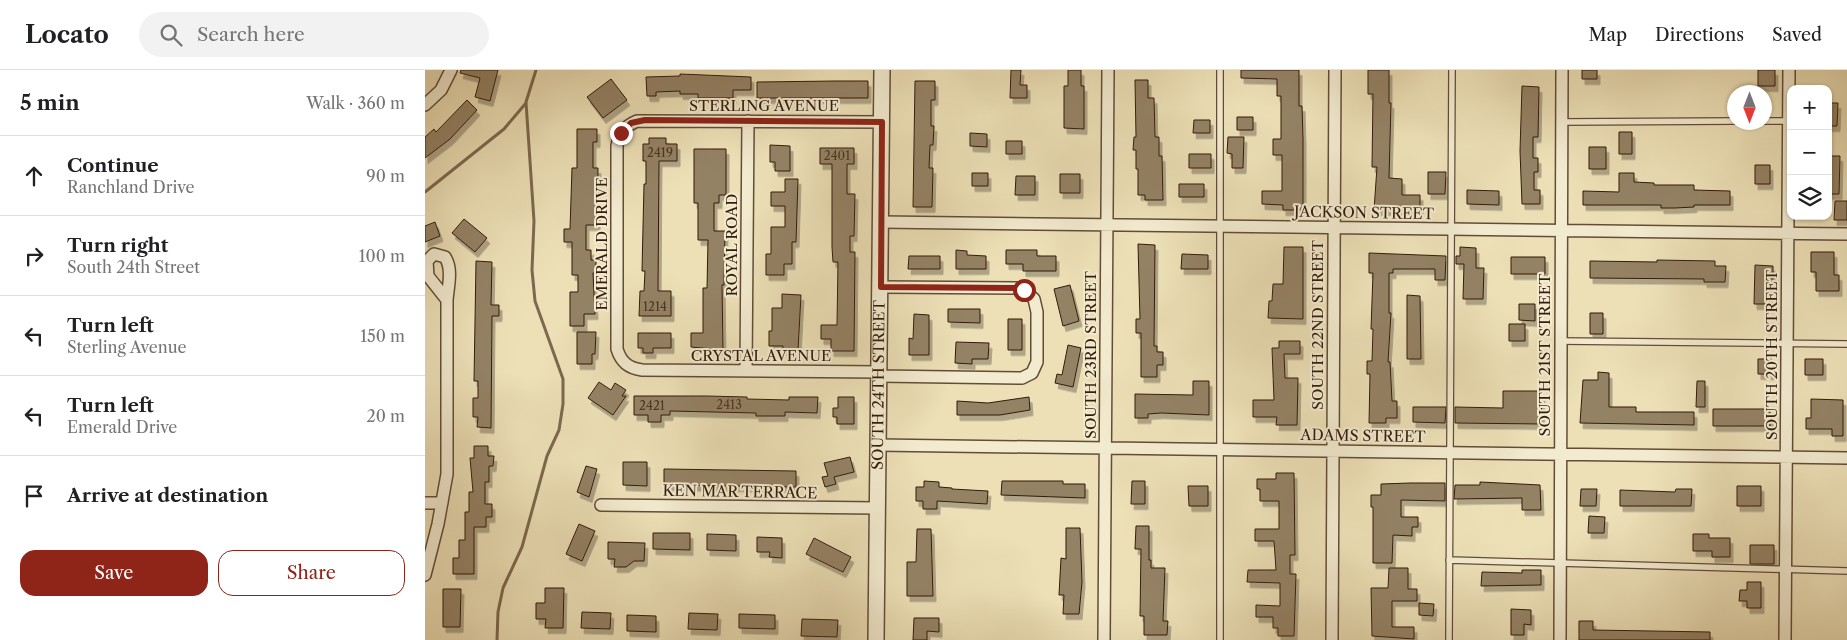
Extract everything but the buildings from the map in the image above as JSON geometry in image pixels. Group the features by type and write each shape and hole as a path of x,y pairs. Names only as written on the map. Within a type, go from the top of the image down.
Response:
{"street":[{"path":"425,105 441,90 451,70"},
{"name":"SOUTH 24TH STREET","path":"876,640 883,70"},
{"name":"SOUTH 23RD STREET","path":"1104,640 1109,70"},
{"name":"SOUTH 22ND STREET","path":"1331,640 1335,70"},
{"name":"SOUTH 21ST STREET","path":"1560,640 1562,70"},
{"name":"SOUTH 20TH STREET","path":"1789,70 1789,85"},
{"name":"STERLING AVENUE","path":"645,120 882,122"},
{"name":"EMERALD DRIVE","path":"642,370 629,367 624,363 617,349 617,146 618,139 625,128 637,121 645,120"},
{"name":"ROYAL ROAD","path":"746,370 748,121"},
{"name":"SOUTH 20TH STREET","path":"1785,640 1788,130"},
{"name":"JACKSON STREET","path":"881,222 1847,234"},
{"name":"CRYSTAL AVENUE","path":"642,370 746,370 1022,378 1032,372 1037,362 1036,304 1024,290 1017,288 881,287"},
{"path":"425,575 447,474 447,300"},
{"name":"ADAMS STREET","path":"878,445 1847,458"},
{"path":"425,503 442,503"},
{"name":"KEN MAR TERRACE","path":"601,505 878,508"}],"lane":[{"path":"1220,70 1218,450 1220,640"},
{"path":"1449,640 1452,70"},
{"path":"1561,122 1727,121"},
{"path":"1772,121 1787,121"},
{"path":"1560,341 1847,344"},
{"path":"1449,560 1847,571"}],"waterway":[{"path":"497,640 498,612 503,588 522,547 547,456 559,430 563,404 563,379 535,301 532,270 534,221 526,102 536,70"},
{"path":"425,192 504,129 526,103"}],"route":[{"path":"621,133 631,123 645,120 882,122 881,287 1017,288 1024,290"}]}
